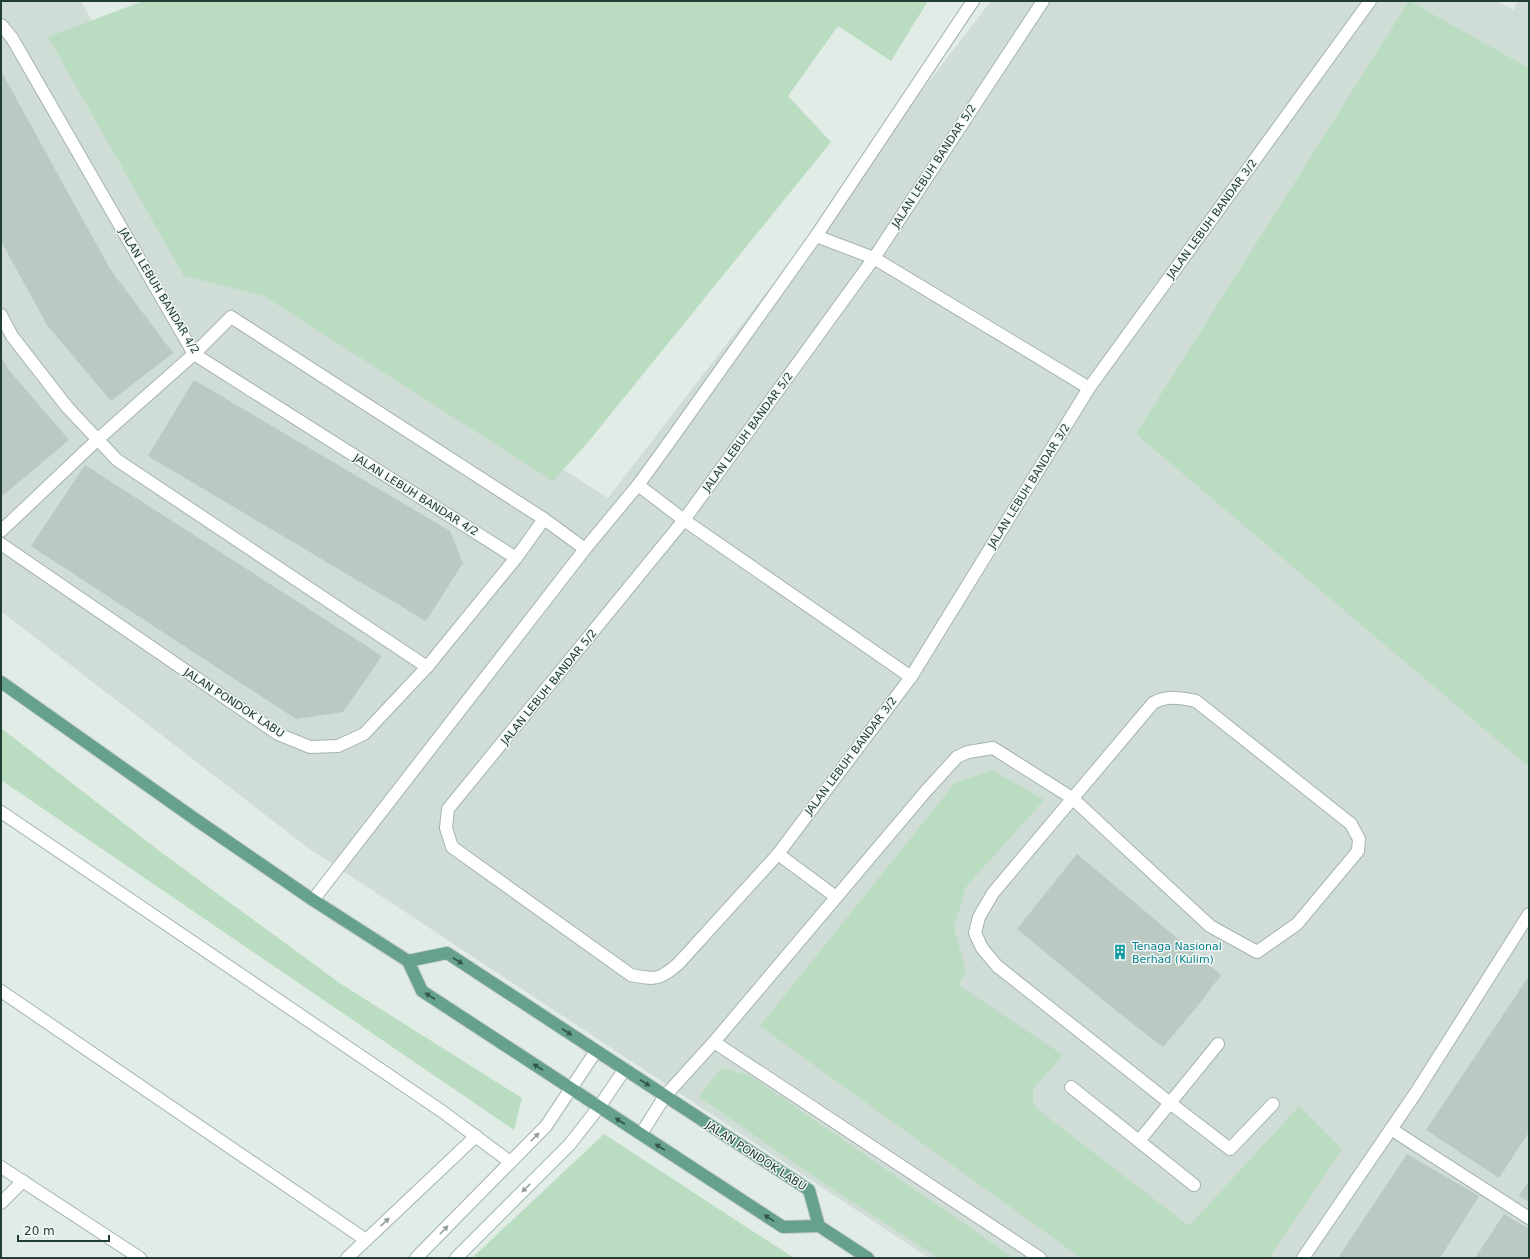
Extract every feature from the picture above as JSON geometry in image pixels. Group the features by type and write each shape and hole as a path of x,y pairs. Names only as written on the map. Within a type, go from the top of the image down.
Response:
{"main road":[{"path":"1,682 195,819 313,900 408,962 422,991 783,1227 819,1226 868,1258"},
{"name":"JALAN PONDOK LABU","path":"408,962 447,953 809,1190 819,1226"}],"street":[{"path":"313,900 585,549 638,485 816,236 973,1"},
{"name":"JALAN LEBUH BANDAR 5/2","path":"452,848 446,828 448,809 684,520 874,258 1043,1"},
{"name":"JALAN LEBUH BANDAR 3/2","path":"452,848 631,975 649,979 665,975 679,962 778,854 911,677 1089,388 1370,1"},
{"name":"JALAN LEBUH BANDAR 4/2","path":"1,25 12,38 194,354 516,558"},
{"path":"816,236 874,258 1089,388"},
{"path":"1,315 17,342 67,408 117,460 427,667"},
{"path":"1,530 97,440 194,354 231,317 544,519 585,549"},
{"path":"638,485 684,520 911,677"},
{"name":"JALAN PONDOK LABU","path":"1,544 278,734 310,746 338,746 364,734 427,667 516,558 544,519"},
{"path":"641,1134 666,1096 714,1042 836,897 957,757 968,752 993,748 1072,798 1210,926 1257,952 1297,924 1358,852 1359,839 1351,824 1196,701 1177,698 1162,698 1152,703 1072,798 993,893 979,917 975,933 982,948 997,966 1230,1149 1273,1104"},
{"path":"1,812 443,1112 510,1162"},
{"path":"778,854 836,897"},
{"path":"1303,1258 1415,1094 1529,914"},
{"path":"1,991 366,1240"},
{"path":"714,1042 1040,1258"},
{"path":"1139,1141 1218,1044"},
{"path":"416,1258 546,1126 596,1051"},
{"path":"456,1258 570,1144 599,1107 624,1070"},
{"path":"1071,1087 1194,1185"},
{"path":"1391,1128 1529,1218"},
{"path":"347,1258 476,1136"},
{"path":"1,1167 140,1258"},
{"path":"1,1203 23,1182"}],"shaded area":[{"path":"1,1 81,1 222,253 608,498 991,1 1498,1 1513,10 1518,1 1529,1 1529,1258 929,1258 307,847 1,611"}],"green space":[{"path":"143,1 928,1 891,61 838,26 788,96 831,142 589,441 553,481 264,296 184,276 48,37"},
{"path":"1409,1 1529,68 1529,767 1136,434"},
{"path":"1,728 162,853 341,984 522,1098 514,1130 1,780"},
{"path":"992,770 1044,800 966,887 954,927 966,972 958,985 1063,1055 1033,1089 1033,1102 1037,1109 1189,1226 1299,1106 1342,1149 1269,1258 1081,1258 760,1026 955,783"},
{"path":"721,1068 749,1075 1014,1258 939,1258 831,1188 699,1097"},
{"path":"604,1134 794,1258 472,1258"}],"building":[{"path":"1,71 110,269 173,353 111,401 47,325 1,241"},
{"path":"1,357 8,369 69,440 1,497"},
{"path":"194,380 450,531 463,563 426,621 148,456"},
{"path":"85,465 382,656 343,712 296,719 31,546"},
{"name":"Tenaga Nasional Berhad (Kulim)","path":"1077,854 1221,975 1197,1007 1163,1047 1119,1013 1017,929"},
{"path":"1529,976 1529,1132 1499,1178 1426,1130"},
{"path":"1407,1154 1479,1196 1440,1258 1338,1258"},
{"path":"1529,1181 1529,1202 1519,1196"},
{"path":"1504,1214 1529,1229 1529,1258 1475,1258"}],"place":[{"name":"Tenaga Nasional Berhad (Kulim)","path":"1120,952"}]}
